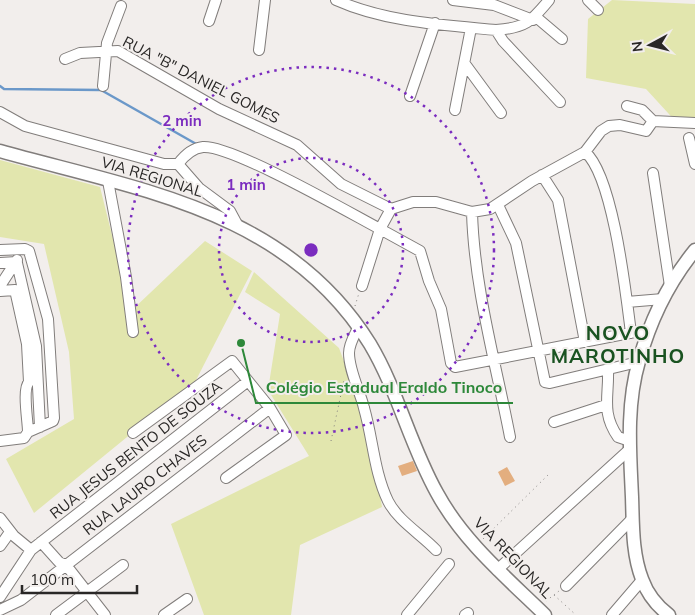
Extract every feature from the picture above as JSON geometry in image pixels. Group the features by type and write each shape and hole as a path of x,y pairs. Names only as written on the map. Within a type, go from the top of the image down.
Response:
{"main road":[{"name":"VIA REGIONAL","path":"0,151 175,199 237,224 270,244 309,274 354,323 369,343 388,379 420,461 437,495 476,546 538,613"},
{"path":"669,615 657,604 642,580 636,560 632,518 630,445 632,399 638,362 650,329 670,286 695,250"}],"street":[{"path":"209,21 216,0"},
{"path":"259,50 265,0"},
{"path":"336,0 372,13 496,30 512,29 534,18 549,0"},
{"path":"453,0 494,5 534,18 562,39"},
{"path":"588,0 598,10"},
{"path":"103,86 106,51 121,6"},
{"path":"410,96 435,23"},
{"path":"456,110 466,64 471,28"},
{"path":"496,30 503,41 560,102"},
{"name":"RUA \"B\" DANIEL GOMES","path":"65,59 80,53 118,51 219,109 297,145 341,184 391,209"},
{"path":"466,64 501,113"},
{"path":"627,106 642,110 653,121 695,123"},
{"path":"0,112 25,126 164,164 178,164 190,152 202,147 216,149 244,159 380,229 400,242 413,246 420,251 429,281 441,309 451,363 455,367 650,329"},
{"path":"362,286 380,229 391,209 413,202 430,202 472,212 490,209 542,175 585,152 601,132 609,126 620,125 648,130 653,121"},
{"path":"689,138 695,164"},
{"path":"585,152 591,156 608,200 631,333"},
{"path":"178,164 199,188 230,211 237,224"},
{"path":"653,173 670,286"},
{"path":"542,175 558,200 585,342"},
{"path":"108,180 126,277 133,332"},
{"path":"498,205 516,243 532,313 544,380 550,383 608,371 638,362"},
{"path":"472,212 473,240 479,278 510,437"},
{"path":"0,286 17,262 20,249"},
{"path":"0,250 20,249 29,251 48,319 54,418 53,421 28,432 19,440 0,441"},
{"path":"0,262 17,262"},
{"path":"17,262 36,346 40,427"},
{"path":"0,291 15,290 27,344 29,382 26,385 26,394 28,432"},
{"path":"627,302 663,299"},
{"path":"354,323 349,352 350,364 365,410 380,481 389,502 400,519 419,532 436,550"},
{"path":"133,433 229,361 232,362 270,408 286,432 285,438 226,478"},
{"path":"497,570 630,445 615,433 606,405 608,371"},
{"name":"RUA JESUS BENTO DE SOUZA","path":"0,597 31,550 248,381"},
{"path":"554,422 606,405"},
{"name":"RUA LAURO CHAVES","path":"0,610 20,600 270,408"},
{"path":"0,518 10,532 31,550"},
{"path":"566,586 632,518"},
{"path":"0,546 10,532"},
{"path":"41,542 59,562 66,565 105,615"},
{"path":"407,615 449,564"},
{"path":"56,615 122,565"},
{"path":"612,615 642,580"},
{"path":"164,615 187,599"}],"path":[{"path":"354,323 362,286"},
{"path":"331,441 346,374"},
{"path":"476,546 549,474"},
{"path":"554,595 576,615"}],"green space":[{"path":"612,0 695,4 695,124 679,125 646,89 586,78 588,19"},
{"path":"0,160 100,187 131,311 205,241 252,271 193,386 34,513 6,459 74,419 69,352 44,244 0,237"},
{"path":"254,272 339,348 369,429 382,507 300,545 291,615 204,615 171,524 309,456 268,390 280,314 245,292"}],"building":[{"path":"413,461 417,471 402,476 398,466"},
{"path":"507,467 515,481 505,486 498,472"}],"waterway":[{"path":"0,86 4,89 101,90 198,145"}],"place":[{"name":"Colégio Estadual Eraldo Tinoco","path":"241,343"}],"district":[{"name":"NOVO MAROTINHO","path":"618,344"}]}
